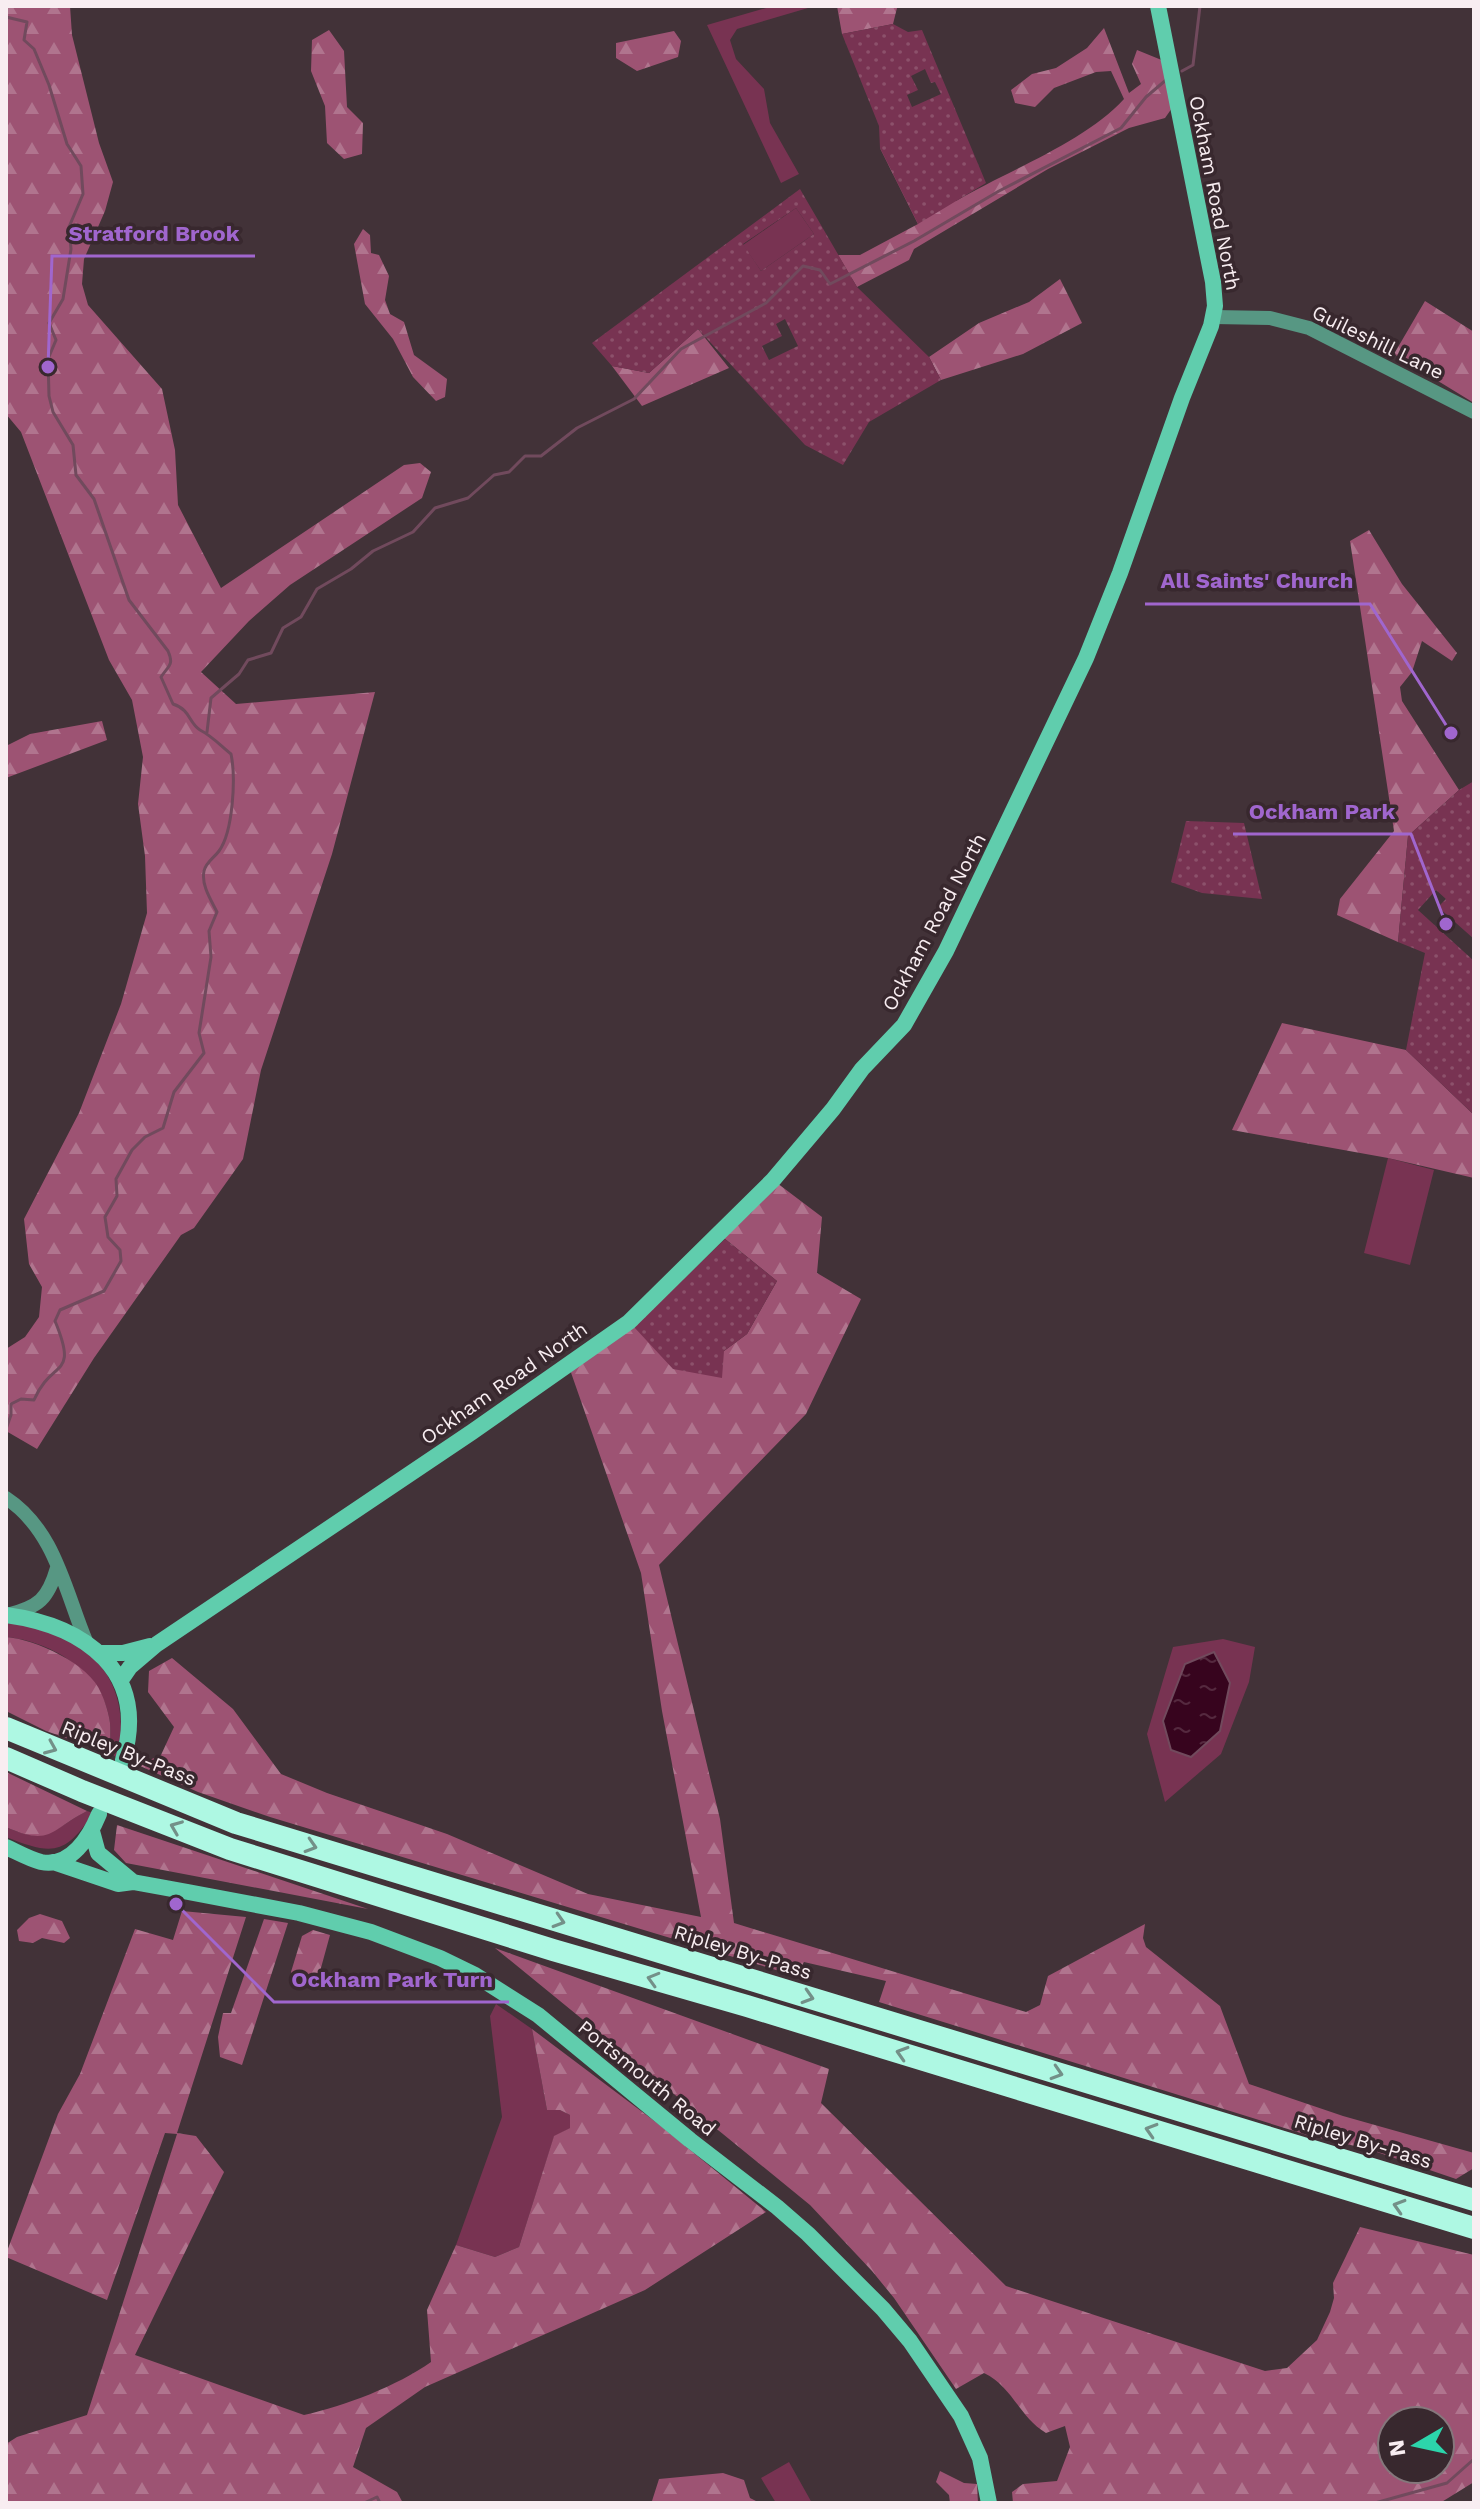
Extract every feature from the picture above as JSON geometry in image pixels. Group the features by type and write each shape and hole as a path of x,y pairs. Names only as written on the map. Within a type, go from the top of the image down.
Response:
{"highway":[{"name":"Ripley By-Pass","path":"6,1728 96,1767 128,1770 236,1823 1474,2200"},
{"path":"6,1758 230,1849 1474,2228"}],"main road":[{"name":"Ockham Road North","path":"121,1680 130,1667 157,1644 629,1322 773,1180 862,1069 904,1025 946,951 1086,658 1214,317 1213,282 1158,6"},
{"path":"7,1615 57,1627 86,1641 100,1653 121,1680 127,1700 128,1770"},
{"name":"Ockham Road North","path":"100,1653 123,1653 157,1644"},
{"path":"53,1862 72,1854 92,1831 99,1814"},
{"name":"Portsmouth Road","path":"92,1831 98,1853 133,1882"},
{"name":"Portsmouth Road","path":"6,1847 40,1862 53,1862 118,1884 133,1882 299,1913 410,1945 475,1975 538,2015 666,2121 777,2207 883,2309 910,2341 961,2416 980,2458 989,2503"}],"street":[{"name":"Guileshill Lane","path":"1214,317 1270,318 1309,328 1474,412"},
{"path":"6,1498 37,1525 48,1542 86,1641"},
{"path":"7,1615 29,1609 44,1599 57,1567"}],"shaded area":[{"path":"773,6 808,8 737,29 730,40 736,59 764,89 770,123 799,174 781,183 707,25"},
{"path":"893,24 908,32 922,30 986,183 918,224 880,148 879,126 842,34","holes":["925,69 931,83 935,82 941,94 912,107 907,95 918,90 911,76"]},
{"path":"800,189 857,287 929,357 941,380 869,422 843,465 805,445 698,329 649,373 612,366 592,343","holes":["796,208 814,234 761,271 743,244","785,319 798,346 769,360 762,346 782,336 776,324"]},
{"path":"796,208 814,234 761,271 743,245"},
{"path":"1474,781 1474,939 1438,907 1446,899 1436,890 1418,910 1474,961 1474,1115 1406,1050 1425,953 1398,942 1408,836 1459,790"},
{"path":"1186,821 1244,823 1262,899 1202,893 1171,882"},
{"path":"1388,1158 1434,1170 1410,1265 1364,1253"},
{"path":"725,1239 777,1281 747,1334 724,1351 722,1378 673,1369 634,1327"},
{"path":"6,1623 34,1627 59,1636 80,1647 98,1663 111,1682 119,1704 121,1729 117,1758 111,1750 106,1705 87,1675 58,1653 41,1645 6,1637"},
{"path":"1223,1639 1255,1647 1249,1682 1221,1754 1165,1802 1147,1734 1173,1647"},
{"path":"87,1811 93,1813 83,1827 56,1848 35,1847 6,1837 6,1827 20,1833 41,1835"},
{"path":"496,2004 532,2029 547,2110 560,2110 570,2115 570,2128 554,2137 519,2247 495,2257 456,2245 502,2117 490,2016"},
{"path":"789,2462 812,2503 776,2503 761,2478"}],"green space":[{"path":"6,6 70,6 72,35 99,143 113,182 105,211 84,259 82,284 88,305 162,389 175,450 178,505 221,588 404,465 420,463 431,472 422,498 290,585 249,621 201,672 236,704 375,692 332,854 261,1070 243,1159 194,1228 181,1235 94,1358 37,1449 6,1431 6,1349 25,1337 39,1317 42,1287 29,1264 24,1219 79,1113 121,1004 147,913 145,856 138,804 143,757 132,700 109,660 21,432 6,414"},
{"path":"837,6 897,8 893,24 842,34"},
{"path":"1104,28 1129,93 1141,84 1132,64 1137,50 1164,61 1172,108 1165,118 1129,128 1048,169 914,249 909,260 857,287 838,255 860,255 918,224 880,148 956,201 1044,155 1088,129 1124,99 1111,71 1096,72 1054,88 1035,107 1015,103 1011,90 1032,74 1056,68 1087,48"},
{"path":"329,30 344,51 347,107 363,123 362,154 344,159 327,143 325,106 311,71 312,40"},
{"path":"674,31 681,41 678,57 637,71 616,58 616,43"},
{"path":"363,229 370,235 371,253 379,255 389,276 385,300 390,314 404,322 414,355 447,379 445,397 436,401 413,377 393,339 365,304 354,244"},
{"path":"1060,279 1082,323 1023,354 941,380 929,357 979,323 1029,302"},
{"path":"1425,301 1474,332 1474,403 1394,354"},
{"path":"698,329 729,368 642,406 612,366 649,373"},
{"path":"1369,530 1402,584 1457,653 1452,661 1422,641 1412,672 1400,687 1402,701 1459,790 1408,836 1398,942 1337,915 1340,899 1394,831 1350,541"},
{"path":"102,721 107,740 6,778 6,746 30,734"},
{"path":"1282,1023 1406,1050 1474,1115 1474,1178 1388,1158 1232,1130"},
{"path":"773,1180 822,1217 817,1273 861,1299 806,1414 659,1565 720,1819 734,1923 1026,2012 1040,2005 1048,1976 1145,1924 1143,1938 1146,1947 1220,2006 1249,2084 1343,2116 1474,2153 1474,2168 1456,2179 1368,2149 1307,2135 879,2002 886,1981 804,1962 796,1976 270,1817 198,1792 138,1765 161,1755 174,1727 148,1692 149,1671 172,1658 233,1709 281,1774 447,1834 588,1894 701,1917 662,1711 641,1573 568,1364 629,1322 724,1351 747,1334 777,1281 719,1234"},
{"path":"6,1637 46,1648 86,1672 95,1682 109,1716 112,1754 46,1731 6,1711"},
{"path":"6,1772 87,1811 42,1836 32,1836 6,1827"},
{"path":"117,1825 368,1909 126,1863 114,1850"},
{"path":"182,1911 246,1917 177,2133 196,2136 224,2172 135,2355 304,2415 370,2394 431,2362 427,2310 456,2245 495,2257 519,2247 554,2136 570,2128 570,2115 560,2110 547,2110 532,2029 657,2123 766,2212 645,2290 425,2387 366,2428 353,2467 397,2492 403,2503 6,2503 6,2444 17,2437 87,2415 177,2134 165,2133 107,2300 6,2257 6,2254 58,2114 80,2074 135,1929 173,1940"},
{"path":"40,1914 62,1921 70,1938 64,1943 42,1938 33,1943 19,1941 17,1930 29,1918"},
{"path":"264,1919 288,1923 242,2065 220,2057 218,2037 223,2013 231,2013"},
{"path":"313,1930 330,1935 316,1986 292,1984 291,1972 302,1936"},
{"path":"495,1948 829,2069 821,2103 1006,2286 1265,2371 1287,2368 1317,2340 1334,2298 1333,2283 1360,2227 1474,2255 1474,2482 1440,2503 1013,2503 1012,2492 1023,2484 1057,2481 1070,2447 1065,2426 1046,2433 1029,2419 1002,2386 984,2373 956,2389 872,2271 810,2205"},
{"path":"940,2471 964,2483 977,2484 978,2503 950,2503 949,2495 936,2482"},
{"path":"723,2473 744,2480 750,2498 760,2503 640,2503 652,2501 659,2479"}],"water":[{"path":"1214,1652 1230,1683 1220,1731 1191,1757 1171,1750 1163,1721 1185,1664"}],"waterway":[{"path":"1182,71 1193,65 1200,6"},
{"path":"6,17 27,22 24,40 34,49 67,144 81,166 83,194 69,227 71,249 63,299 49,323 56,340 48,359 49,396 53,412 73,445 76,475 94,499 129,600 168,651 171,662 161,677 173,704 183,709 196,727 231,754 233,777 232,804 224,842 208,863 203,876 217,912 209,931 211,957 199,1033 204,1053 174,1092 163,1128 145,1137 132,1150 116,1179 117,1196 105,1217 108,1237 120,1250 121,1261 104,1291 60,1310 55,1321 62,1339 64,1360 34,1400 21,1399 11,1404 6,1429"},
{"path":"207,732 211,698 239,674 248,660 271,653 283,628 301,617 317,589 351,569 373,551 413,532 435,508 468,498 494,475 509,472 525,456 541,456 577,428 634,399 681,349 766,303 803,266 820,270 830,284 914,241 999,191 1121,128 1146,97 1166,80"},
{"path":"1375,2503 1447,2483 1474,2459"},
{"path":"364,2503 377,2497 380,2503"}],"place":[{"name":"Stratford Brook","path":"48,367"},
{"name":"All Saints' Church","path":"1451,733"},
{"name":"Ockham Park","path":"1446,924"},
{"name":"Ockham Park Turn","path":"176,1904"}]}
